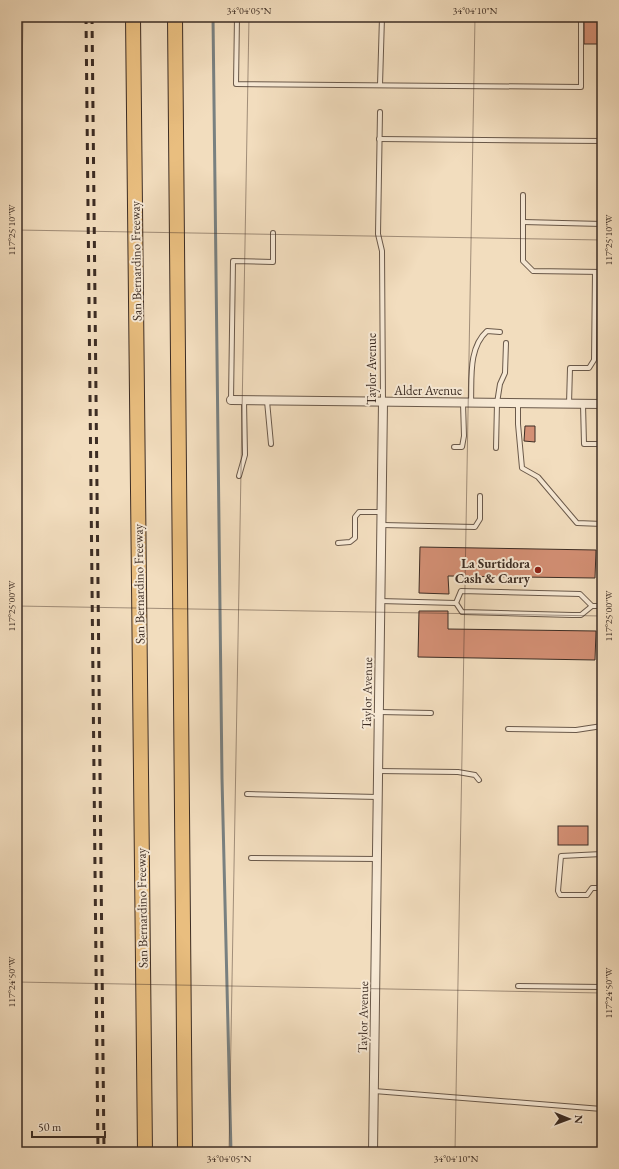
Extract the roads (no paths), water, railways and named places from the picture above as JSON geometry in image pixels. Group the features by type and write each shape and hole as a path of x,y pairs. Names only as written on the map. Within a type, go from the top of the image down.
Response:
{"highway":[{"name":"San Bernardino Freeway","path":"133,17 145,1152"},
{"path":"175,17 185,1152"}],"street":[{"name":"Alder Avenue","path":"230,400 602,404"},
{"name":"Taylor Avenue","path":"373,1152 383,402"}],"lane":[{"path":"237,17 236,84 581,87 581,17"},
{"path":"380,85 382,17"},
{"name":"Taylor Avenue","path":"380,112 378,234 382,251 383,402"},
{"path":"380,139 602,141"},
{"path":"523,194 522,262 533,271 602,272"},
{"path":"523,222 602,224"},
{"path":"230,400 233,261 273,262 273,233"},
{"path":"569,404 570,368 589,368 594,360 595,272"},
{"path":"454,448 462,447 474,356 479,339 487,331 500,332"},
{"path":"496,448 497,403 500,384 505,373 506,343"},
{"path":"239,476 245,455 244,401"},
{"path":"267,401 271,444"},
{"path":"518,403 518,424 522,468 538,477 577,523 602,524"},
{"path":"583,404 584,444 602,444"},
{"path":"381,525 475,527 480,519 480,496"},
{"path":"338,543 350,542 355,538 355,517 359,512 382,512"},
{"path":"456,603 461,591 580,594 592,606"},
{"path":"380,601 456,603"},
{"path":"456,603 462,612 572,615 581,615 592,606 602,606"},
{"path":"379,712 431,713"},
{"path":"508,729 576,730 602,726"},
{"path":"378,771 458,772 474,775 479,780"},
{"path":"247,794 378,797"},
{"path":"602,854 561,856 558,891 560,895 587,895 592,888 602,888"},
{"path":"251,858 377,859"},
{"path":"518,986 602,987"},
{"path":"374,1091 602,1110"}],"waterway":[{"path":"213,17 222,778 231,1152"}],"railway":[{"path":"86,17 98,1152"},
{"path":"92,17 104,1152"}],"place":[{"name":"La Surtidora Cash & Carry","path":"538,570"}]}
